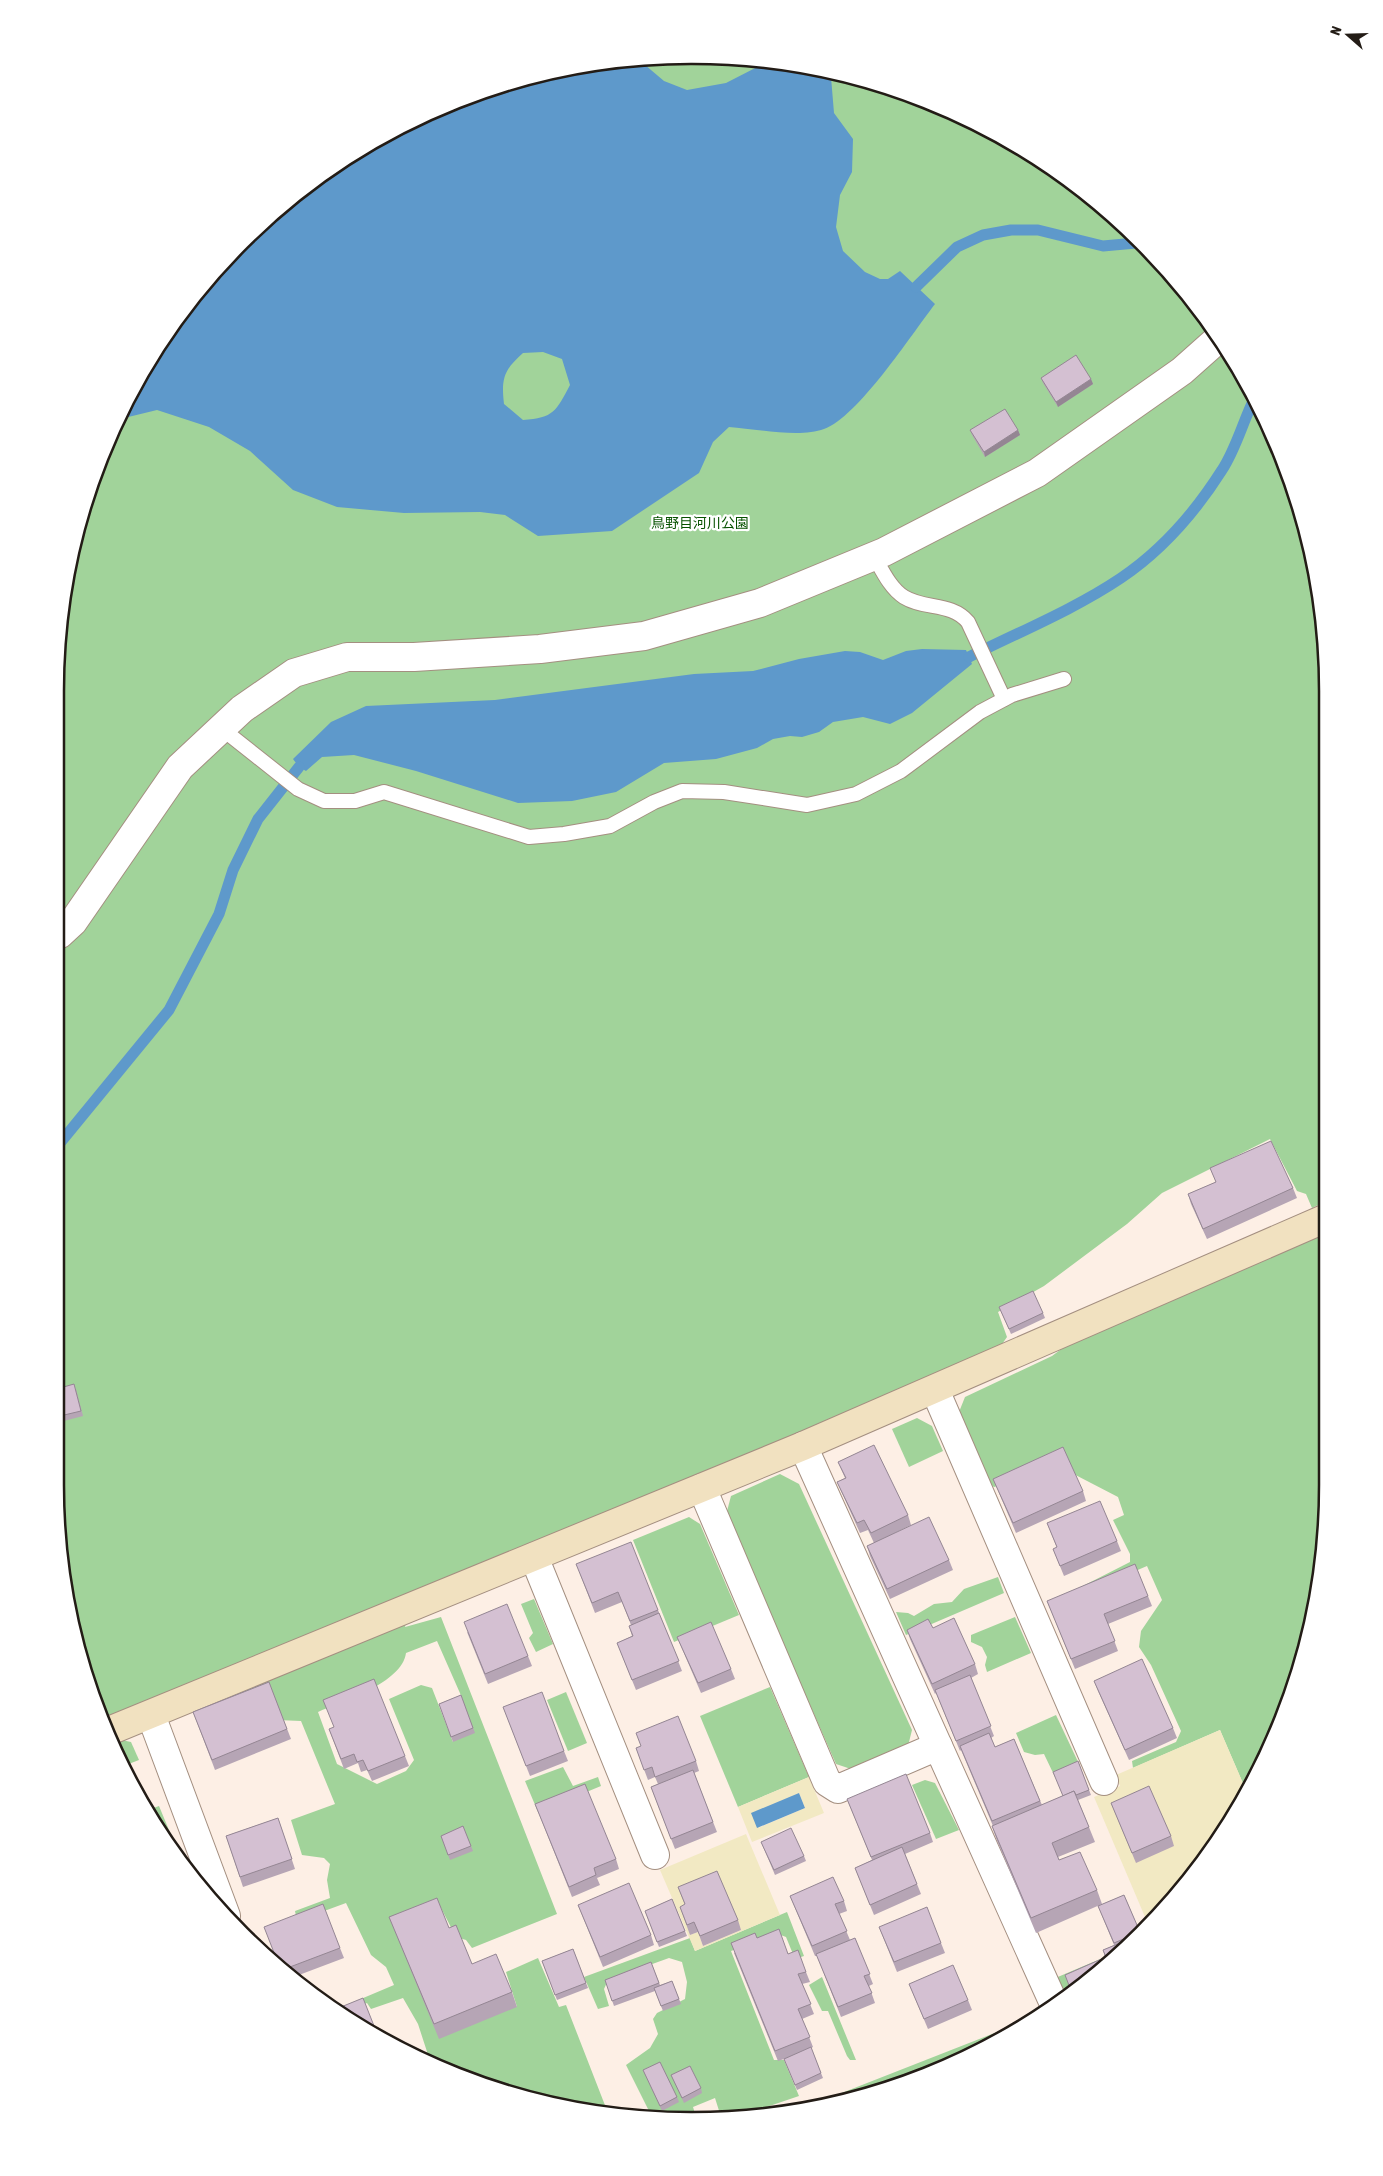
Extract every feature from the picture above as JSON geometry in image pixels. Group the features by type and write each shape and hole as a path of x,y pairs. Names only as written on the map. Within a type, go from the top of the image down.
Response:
{"street":[{"path":"64,930 73,922 180,767 242,709 294,673 347,657 414,657 540,649 644,636 760,603 874,556 1037,473 1182,371 1213,343"},
{"path":"114,1729 803,1446 1319,1221"},
{"path":"935,1390 1104,1781"},
{"path":"803,1446 1051,1998"},
{"path":"702,1488 827,1782 838,1789 938,1746"},
{"path":"534,1557 655,1855"},
{"path":"151,1715 203,1877"}],"lane":[{"path":"874,556 887,580 903,597 925,606 950,608 961,613 972,629 1004,699"},
{"path":"221,728 298,789 324,801 355,801 384,792 529,836 564,834 610,826 654,802 682,791 724,792 806,805 856,794 893,774 980,712 1012,695 1064,679"}],"green space":[{"name":"鳥野目河川公園","path":"650,65 733,65 773,69 854,85 893,97 969,128 1005,148 1074,193 1135,248 1163,278 1190,309 1235,378 1255,414 1286,490 1298,529 1307,569 1318,650 1319,1204 1312,1208 1306,1194 1297,1191 1270,1139 1162,1193 1127,1224 1044,1286 998,1312 1007,1337 1000,1347 800,1435 413,1594 405,1627 441,1617 557,1914 472,1948 466,1940 456,1937 441,1908 396,1926 517,2007 506,1972 538,1958 559,2007 566,2005 605,2106 529,2091 490,2079 428,2054 418,2024 403,1998 371,2009 367,2003 350,2010 349,2004 394,1985 386,1967 371,1955 346,1903 297,1921 295,1911 330,1898 327,1880 330,1864 324,1858 302,1855 291,1820 335,1804 301,1721 277,1720 258,1714 227,1698 182,1691 110,1720 85,1647 69,1566 65,1526 65,650 69,610 85,529 97,490 128,414 148,378 193,309 248,248 278,220 309,193 378,148 414,128 490,97 529,85 610,69","holes":["437,1641 463,1700 453,1742 432,1688 421,1685 389,1699 414,1760 406,1771 377,1784 337,1764 318,1712 370,1690 394,1673 402,1664 406,1653"]},
{"path":"1319,1234 1319,1484 1318,1526 1314,1566 1298,1647 1286,1686 1255,1762 1243,1783 1220,1730 1133,1768 1132,1761 1176,1742 1181,1731 1151,1665 1139,1647 1141,1631 1162,1600 1147,1566 1077,1596 1077,1589 1130,1562 1130,1554 1113,1520 1124,1515 1118,1497 1062,1468 994,1487 988,1482 959,1412 965,1397 1052,1356 1075,1339"},
{"path":"917,1418 932,1426 943,1451 909,1467 892,1429"},
{"path":"780,1474 799,1484 912,1730 908,1746 851,1769 836,1764 726,1515 731,1496"},
{"path":"689,1517 700,1524 739,1615 674,1642 633,1540"},
{"path":"998,1577 1004,1593 906,1635 896,1612 908,1613 914,1616 934,1604 952,1602 964,1589"},
{"path":"534,1599 553,1644 536,1652 529,1638 533,1633 521,1604"},
{"path":"1015,1617 1031,1653 987,1672 985,1665 987,1657 982,1647 971,1642 971,1635"},
{"path":"770,1687 809,1777 738,1807 700,1716"},
{"path":"566,1692 587,1743 568,1751 547,1700"},
{"path":"1056,1715 1080,1766 1055,1777 1044,1754 1035,1755 1024,1752 1016,1733"},
{"path":"118,1739 131,1742 139,1760 129,1764"},
{"path":"563,1767 573,1786 598,1777 601,1786 538,1812 525,1781"},
{"path":"925,1780 935,1783 959,1830 936,1839 912,1785"},
{"path":"159,1806 171,1834 170,1833 154,1808"},
{"path":"787,1912 804,1956 795,1959 786,1937 778,1934 731,1951 774,2060 784,2060 799,2096 764,2108 733,2111 719,2111 715,2098 693,2107 695,2112 649,2111 626,2065 650,2048 658,2034 653,2019 657,2013 685,1999 687,1982 682,1962 669,1958 608,1980 604,1989 609,2006 598,2009 584,1977 690,1938 695,1951"},
{"path":"1103,1958 1082,1976 1070,1981 1069,1987 1060,1993 1053,1979"},
{"path":"822,1977 856,2060 850,2060 847,2056 828,2011 822,2011 809,1985"},
{"path":"999,2031 969,2048 932,2064 893,2079 837,2095"}],"sand":[{"path":"1220,1730 1243,1783 1190,1867 1145,1917 1094,1797 1120,1786 1116,1775"},
{"path":"809,1777 824,1813 752,1842 738,1807","holes":["799,1793 805,1808 758,1828"]},
{"path":"746,1834 780,1915 695,1951 660,1870","holes":["689,1914 741,1930 703,1946 698,1932 690,1935"]}],"water":[{"path":"646,65 664,81 687,90 726,83 757,67 831,80 834,113 853,139 852,172 840,195 836,227 843,251 865,272 880,279 888,279 900,271 935,304 883,374 852,409 838,421 824,429 803,433 729,427 713,442 699,473 612,531 538,536 505,515 480,512 404,513 337,507 293,490 250,451 209,427 157,410 127,417 148,378 193,309 248,248 309,193 378,148 414,128 451,112 529,85 610,69","holes":["543,352 562,359 570,385 557,407 548,415 523,420 504,404 503,387 505,375 512,364 523,353"]},
{"path":"922,649 966,650 972,664 912,713 890,724 863,717 833,722 819,732 802,737 790,736 773,739 757,748 716,759 664,763 616,792 572,801 518,803 416,771 354,755 322,757 306,771 299,767 293,759 331,722 366,706 495,700 694,674 753,671 799,659 845,651 860,652 883,660 906,651"},
{"path":"799,1793 805,1808 757,1828 751,1813"}],"building":[{"path":"1076,355 1091,379 1056,402 1041,378"},
{"path":"1005,409 1018,430 984,452 970,430"},
{"path":"1271,1141 1293,1188 1203,1229 1188,1194 1216,1182 1210,1168"},
{"path":"1033,1291 1043,1313 1009,1329 999,1307"},
{"path":"74,1384 81,1411 64,1415 64,1387"},
{"path":"874,1445 908,1515 871,1533 864,1520 857,1523 837,1482 846,1478 838,1462"},
{"path":"1063,1447 1083,1491 1013,1523 993,1479"},
{"path":"1100,1501 1117,1541 1060,1566 1053,1549 1057,1547 1047,1523"},
{"path":"929,1517 949,1560 887,1589 867,1546"},
{"path":"631,1542 658,1610 630,1621 618,1592 592,1603 576,1564"},
{"path":"1135,1564 1148,1596 1104,1614 1115,1641 1071,1659 1047,1601"},
{"path":"507,1604 528,1656 485,1674 464,1622"},
{"path":"659,1613 679,1661 632,1680 617,1643 633,1636 629,1626"},
{"path":"954,1618 975,1664 932,1684 907,1630 928,1619 933,1628"},
{"path":"711,1622 731,1669 698,1683 677,1637"},
{"path":"1142,1659 1173,1728 1125,1750 1094,1681"},
{"path":"970,1675 991,1726 956,1741 935,1690"},
{"path":"374,1679 405,1756 368,1771 363,1760 357,1762 354,1754 341,1759 329,1729 334,1727 323,1700"},
{"path":"269,1682 287,1729 212,1760 193,1712"},
{"path":"542,1692 564,1751 526,1766 503,1707"},
{"path":"461,1695 473,1728 451,1737 439,1704"},
{"path":"678,1716 696,1761 655,1777 652,1767 644,1770 636,1748 641,1746 636,1733"},
{"path":"989,1733 995,1747 1014,1739 1040,1801 992,1821 960,1746"},
{"path":"1078,1761 1089,1790 1076,1795 1074,1791 1063,1796 1053,1772"},
{"path":"693,1770 713,1822 671,1839 651,1787"},
{"path":"906,1774 930,1833 871,1857 847,1799"},
{"path":"585,1784 616,1859 594,1868 596,1875 569,1887 535,1804"},
{"path":"1149,1786 1171,1836 1132,1853 1111,1803"},
{"path":"1074,1791 1089,1827 1052,1843 1059,1860 1080,1852 1097,1890 1031,1918 992,1826"},
{"path":"278,1818 292,1859 240,1877 226,1836"},
{"path":"463,1826 471,1846 448,1855 441,1836"},
{"path":"791,1828 804,1856 774,1870 761,1842"},
{"path":"902,1847 917,1884 870,1905 855,1868"},
{"path":"717,1871 738,1920 700,1936 694,1922 687,1925 680,1907 685,1904 678,1887"},
{"path":"833,1877 844,1901 835,1904 847,1931 812,1946 790,1896"},
{"path":"629,1883 651,1935 600,1957 578,1905"},
{"path":"1124,1895 1137,1926 1123,1939 1114,1943 1098,1906"},
{"path":"437,1898 449,1928 456,1925 472,1964 496,1954 512,1992 434,2024 389,1917"},
{"path":"672,1899 685,1931 657,1942 645,1911"},
{"path":"323,1904 340,1948 290,1967 274,1952 264,1927"},
{"path":"927,1907 941,1943 894,1962 879,1927"},
{"path":"779,1929 788,1954 798,1950 806,1972 798,1974 811,2004 798,2009 810,2037 775,2051 731,1943 755,1933 757,1938"},
{"path":"855,1938 870,1974 864,1976 872,1993 838,2007 816,1954"},
{"path":"1118,1944 1105,1956 1103,1950"},
{"path":"573,1949 586,1983 555,1995 542,1961"},
{"path":"1102,1959 1069,1986 1065,1975"},
{"path":"651,1962 659,1983 612,2001 605,1980"},
{"path":"953,1965 968,2000 924,2019 909,1984"},
{"path":"672,1981 679,1999 661,2006 654,1988"},
{"path":"363,1998 374,2025 343,2006"},
{"path":"811,2047 821,2073 795,2085 784,2059"},
{"path":"660,2062 677,2097 660,2106 643,2070"},
{"path":"690,2066 701,2088 682,2098 671,2075"}],"waterway":[{"path":"916,287 957,247 983,235 1011,230 1038,230 1103,246 1130,244"},
{"path":"969,657 1085,600 1121,578 1150,556 1177,529 1212,485 1231,453 1251,406"},
{"path":"64,1138 169,1010 219,914 233,870 258,819 299,767"}]}
